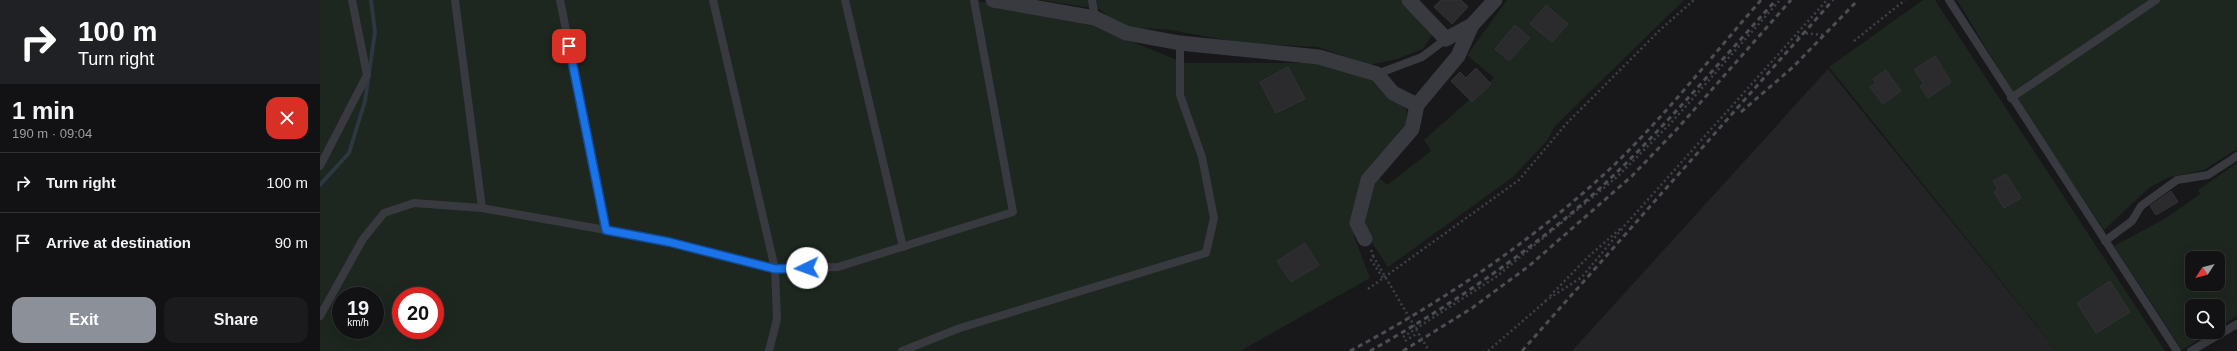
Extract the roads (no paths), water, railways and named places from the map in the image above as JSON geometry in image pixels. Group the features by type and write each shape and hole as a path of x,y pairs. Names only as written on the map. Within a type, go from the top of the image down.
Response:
{"street":[{"path":"993,0 1095,18 1126,33 1180,43 1319,57 1377,74 1393,93 1417,104"},
{"path":"1409,0 1446,39 1472,25"},
{"path":"1365,239 1358,223 1368,180 1412,129 1417,104 1458,56 1472,25 1495,0"}],"lane":[{"path":"320,166 367,75 352,0"},
{"path":"455,0 482,208"},
{"path":"560,0 606,230"},
{"path":"713,0 775,269 777,319 769,351"},
{"path":"845,0 903,247"},
{"path":"320,316 363,239 384,213 414,203 482,208 606,230 669,242 775,269 838,266 1013,212 974,0"},
{"path":"1092,0 1095,18"},
{"path":"1949,0 2176,351"},
{"path":"2011,98 2156,0"},
{"path":"1377,74 1422,57 1446,39"},
{"path":"902,351 968,326 1206,253 1214,218 1202,157 1180,95 1180,43"},
{"path":"2106,241 2132,221 2141,206 2177,180 2208,175 2237,156"},
{"path":"2191,351 2237,324"}],"waterway":[{"path":"320,185 349,153 365,101 375,32 371,0"}],"railway":[{"path":"1350,351 1420,311 1487,268 1551,220 1582,194 1612,167 1651,127 1761,0"},
{"path":"1370,351 1467,292 1559,224 1615,174 1657,132 1776,0"},
{"path":"1403,351 1472,308 1529,266 1632,176 1677,129 1791,0"},
{"path":"1522,351 1833,0"},
{"path":"1741,112 1793,67 1858,0"}]}
